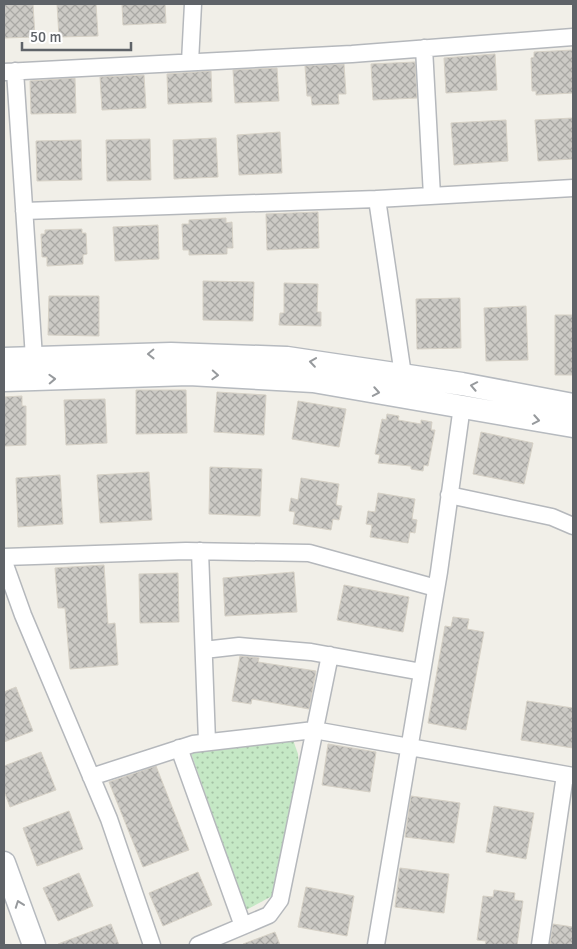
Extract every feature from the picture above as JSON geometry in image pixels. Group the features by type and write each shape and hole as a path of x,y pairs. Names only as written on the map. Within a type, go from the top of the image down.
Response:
{"main road":[{"path":"4,359 171,354 287,358 462,384 573,405"},
{"path":"4,380 188,374 313,381 573,426"},
{"path":"4,863 34,945"}],"street":[{"path":"190,62 193,4"},
{"path":"34,358 24,211 9,72 424,48 573,37"},
{"path":"424,48 432,196"},
{"path":"24,211 377,199 573,188"},
{"path":"377,199 402,375"},
{"path":"376,945 436,588 462,406"},
{"path":"449,495 552,517 573,526"},
{"path":"4,557 200,551 309,553 436,588"},
{"path":"200,551 207,742"},
{"path":"4,562 23,614 109,819 152,945"},
{"path":"204,650 239,646 330,655 422,672"},
{"path":"198,945 269,915 280,900 330,655"},
{"path":"91,777 179,748 207,742 314,730 569,776 540,945"},
{"path":"179,748 243,926"}],"green space":[{"path":"292,737 298,754 299,769 274,895 246,910 191,753"}],"building":[{"path":"4,4 33,4 35,37 4,38"},
{"path":"57,4 96,4 98,36 59,37"},
{"path":"122,4 165,4 166,23 123,25"},
{"path":"573,50 573,93 536,95 536,91 532,91 531,58 534,57 534,52"},
{"path":"495,54 497,90 446,93 444,58"},
{"path":"415,62 417,98 373,100 371,64"},
{"path":"344,64 346,94 338,94 339,104 312,105 311,96 307,96 305,66"},
{"path":"277,68 279,101 235,103 233,70"},
{"path":"211,71 212,102 168,104 167,74"},
{"path":"144,75 146,108 102,110 100,77"},
{"path":"75,78 76,113 31,114 30,81"},
{"path":"573,118 573,159 538,161 535,120"},
{"path":"506,120 508,161 454,165 451,123"},
{"path":"280,132 282,173 239,175 237,135"},
{"path":"216,138 218,177 174,179 173,140"},
{"path":"150,139 151,180 107,181 106,140"},
{"path":"81,140 82,180 37,181 36,141"},
{"path":"318,212 319,248 267,250 266,214"},
{"path":"226,218 226,223 232,222 233,248 227,248 227,254 189,255 189,250 183,250 182,224 189,224 189,220"},
{"path":"158,225 159,259 115,261 113,227"},
{"path":"82,229 82,233 86,233 87,254 83,255 83,264 47,266 47,257 42,257 41,234 45,234 45,230"},
{"path":"203,281 254,282 253,321 203,320"},
{"path":"284,283 318,284 317,312 321,312 321,326 279,325 280,313 284,313"},
{"path":"49,296 99,296 99,336 48,335"},
{"path":"460,298 461,348 417,349 416,299"},
{"path":"526,306 528,360 486,361 484,308"},
{"path":"555,315 573,315 573,375 555,375"},
{"path":"136,390 186,390 187,433 136,434"},
{"path":"217,392 266,395 264,435 214,432"},
{"path":"22,396 22,406 26,406 26,445 4,446 4,397"},
{"path":"105,399 107,443 66,445 64,400"},
{"path":"298,401 346,409 339,447 292,439"},
{"path":"387,414 399,416 398,420 421,424 421,420 432,422 431,430 435,430 428,466 424,465 423,471 411,469 411,466 378,463 380,455 375,454 382,419 386,420"},
{"path":"481,432 533,443 524,484 473,474"},
{"path":"210,467 262,469 260,516 209,514"},
{"path":"149,472 152,520 100,523 97,475"},
{"path":"60,475 63,524 18,527 16,478"},
{"path":"301,478 339,484 336,505 342,506 339,520 333,519 331,530 293,524 295,512 289,511 291,498 298,500"},
{"path":"378,493 415,499 412,519 417,520 415,533 410,532 408,543 370,537 372,525 366,524 368,511 375,512"},
{"path":"104,565 108,624 115,623 118,665 70,669 65,608 58,608 55,568"},
{"path":"294,572 297,612 225,616 223,578"},
{"path":"178,573 179,622 140,623 139,574"},
{"path":"344,585 409,597 403,632 337,620"},
{"path":"453,617 469,619 467,629 484,632 466,730 428,723 445,626 451,627"},
{"path":"240,656 259,658 258,662 316,671 309,709 252,699 251,704 232,701"},
{"path":"16,687 33,731 4,742 4,692"},
{"path":"527,701 573,708 573,748 521,740"},
{"path":"328,744 376,752 370,792 322,785"},
{"path":"41,752 56,790 10,807 4,791 4,766"},
{"path":"156,766 189,850 143,867 109,782"},
{"path":"411,796 460,803 454,843 405,837"},
{"path":"494,806 534,813 526,859 486,852"},
{"path":"69,811 83,849 37,866 23,828"},
{"path":"400,868 449,874 444,913 395,907"},
{"path":"198,872 212,905 163,926 149,893"},
{"path":"79,873 93,906 58,921 43,888"},
{"path":"306,887 354,896 347,936 298,927"},
{"path":"494,890 515,893 514,900 523,901 517,945 485,945 486,941 477,940 483,896 493,897"},
{"path":"111,924 119,945 58,945 58,944"},
{"path":"553,924 573,927 573,945 550,945"},
{"path":"275,932 280,945 243,945 243,944"}]}
